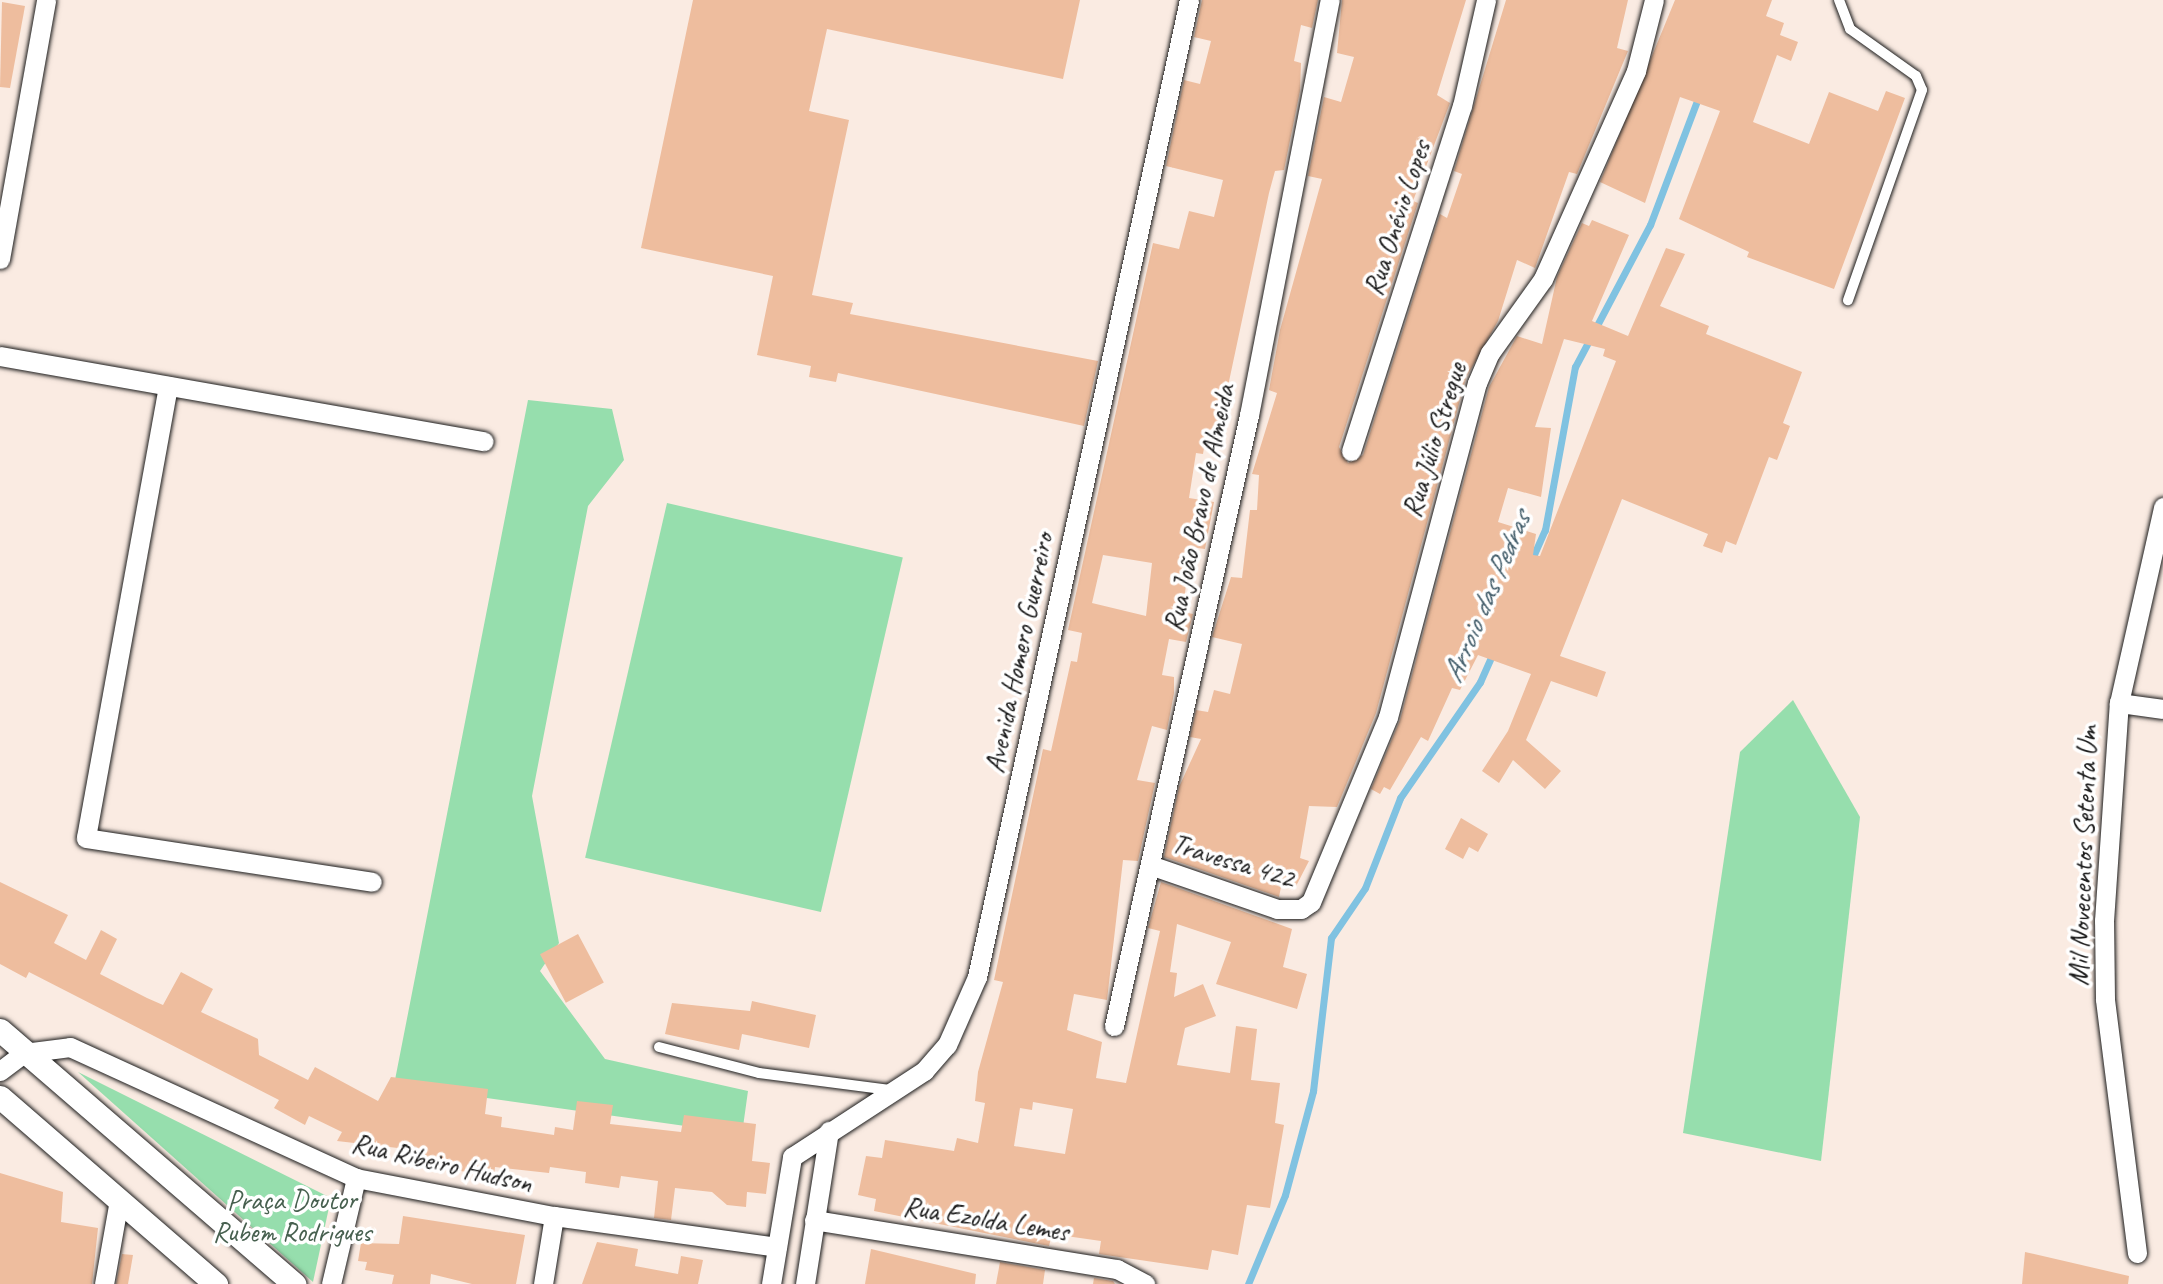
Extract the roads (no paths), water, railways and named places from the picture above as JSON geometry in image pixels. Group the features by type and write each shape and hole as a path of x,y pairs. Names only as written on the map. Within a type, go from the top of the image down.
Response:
{"street":[{"path":"0,259 46,0"},
{"name":"Avenida Homero Guerreiro","path":"771,1284 792,1157 897,1090 947,1045 977,976 1189,0"},
{"name":"Rua João Bravo de Almeida","path":"1114,1026 1249,415 1329,0"},
{"name":"Rua Onévio Lopes","path":"1351,451 1462,106 1486,0"},
{"name":"Rua Júlio Stregue","path":"1301,909 1317,890 1388,716 1477,383 1490,353 1543,279 1636,71 1654,0"},
{"path":"0,356 484,441"},
{"path":"168,386 86,838 372,882"},
{"name":"Mil Novecentos Setenta Um","path":"2137,1253 2105,999 2104,921 2119,703 2163,507"},
{"path":"2119,703 2163,709"},
{"name":"Travessa 422","path":"1150,865 1277,909 1301,909"},
{"path":"0,1030 294,1284"},
{"name":"Rua Ribeiro Hudson","path":"0,1071 24,1053 47,1046 90,1053 356,1178 554,1216 777,1247"},
{"path":"0,1097 216,1284"},
{"path":"805,1284 829,1131"},
{"path":"331,1284 356,1178"},
{"path":"104,1284 119,1200"},
{"path":"543,1284 554,1216"},
{"name":"Rua Ezolda Lemes","path":"814,1220 1116,1269 1145,1284"}],"lane":[{"path":"1839,0 1850,29 1916,76 1922,90 1848,300"},
{"path":"659,1047 759,1073 897,1090"}],"waterway":[{"name":"Arroio das Pedras","path":"1531,561 1545,530 1575,367 1650,225 1699,95"},
{"name":"Arroio das Pedras","path":"1248,1284 1285,1195 1313,1091 1331,938 1365,888 1400,798 1480,682 1493,653"}],"park label":[{"name":"Praça Doutor Rubem Rodrigues","path":"292,1216"}]}
